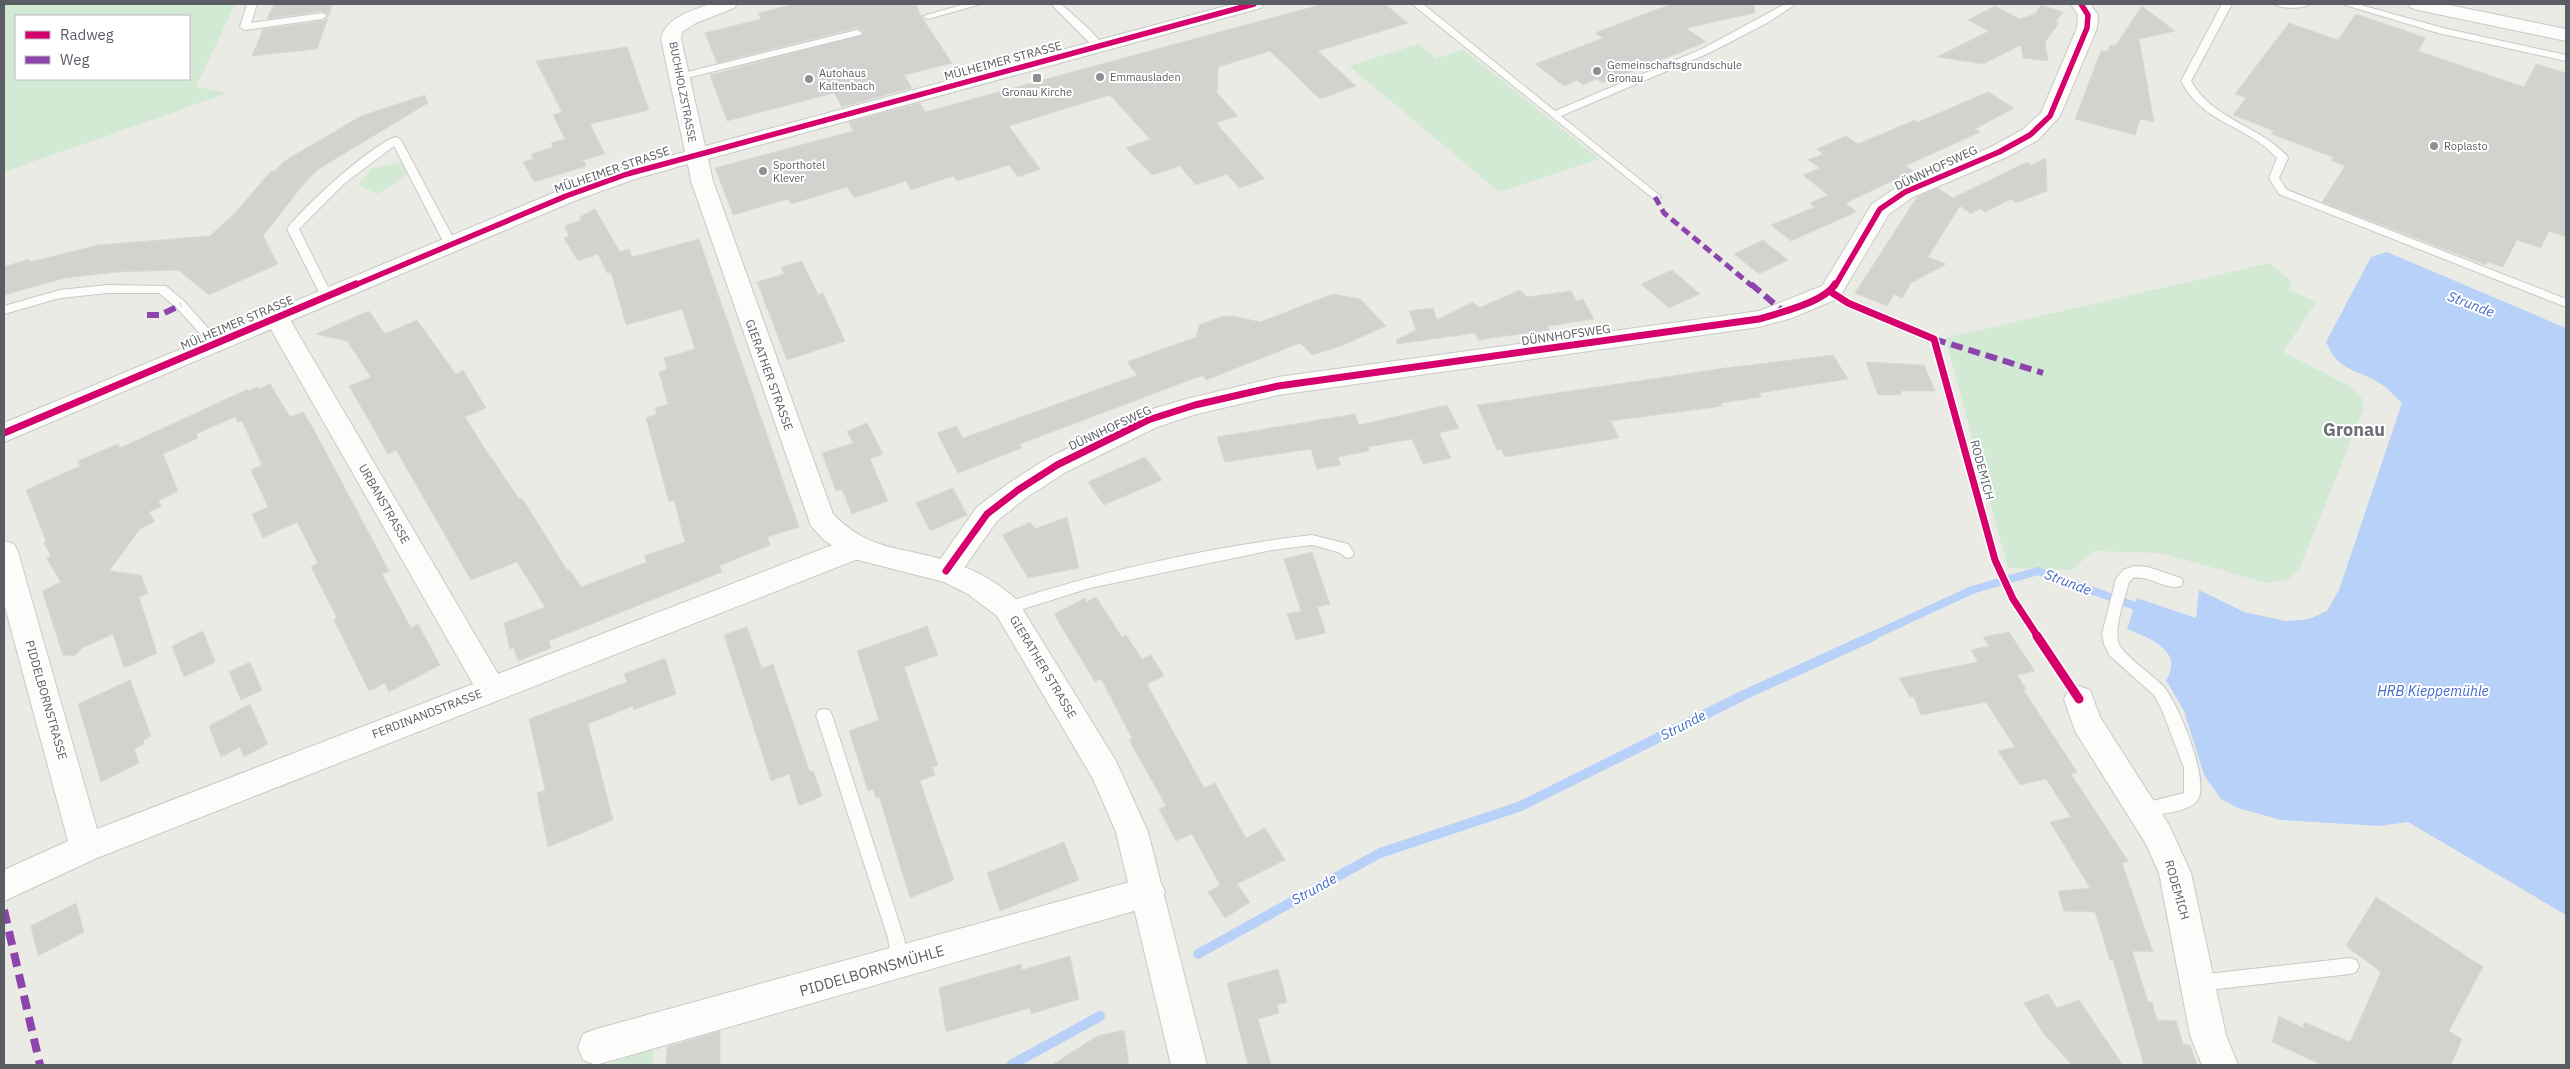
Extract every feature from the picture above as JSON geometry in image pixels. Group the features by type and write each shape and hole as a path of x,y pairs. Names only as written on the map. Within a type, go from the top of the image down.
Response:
{"street":[{"name":"BUCHHOLZSTRASSE","path":"696,154 671,39 673,29 689,19 727,4"},
{"name":"MÜLHEIMER STRASSE","path":"4,433 566,196 627,174 1254,4"},
{"name":"DÜNNHOFSWEG","path":"946,571 988,514 1018,490 1057,465 1140,424 1194,405 1278,386 1759,319 1784,312 1831,292 1880,209 1905,192 1999,152 2030,135 2050,116 2087,28 2088,15 2080,4"},
{"path":"2418,4 2566,35"},
{"name":"GIERATHER STRASSE","path":"696,154 728,258 820,519 835,536 854,549 946,571 987,589 1007,608 1104,771 1132,832 1189,1065"},
{"name":"URBANSTRASSE","path":"277,319 491,689"},
{"name":"FERDINANDSTRASSE","path":"4,886 86,848 854,549"},
{"name":"PIDDELBORNSTRASSE","path":"4,552 86,848"},
{"name":"RODEMICH","path":"2079,699 2086,722 2158,835 2175,873 2208,1035 2220,1065"},
{"name":"PIDDELBORNSMÜHLE","path":"596,1047 1148,892"}],"lane":[{"path":"252,4 245,27 322,16"},
{"path":"928,16 976,4"},
{"path":"1056,4 1087,32 1100,47"},
{"path":"1417,4 1655,197"},
{"path":"1554,115 1703,52 1761,24 1791,4"},
{"path":"2227,4 2186,81 2191,94 2207,109 2274,146 2282,158 2274,178 2283,192 2566,303"},
{"path":"2279,4 2304,4"},
{"path":"2347,4 2441,31 2566,58"},
{"path":"679,77 858,33"},
{"path":"327,297 294,229 331,189 369,157 396,140 452,245"},
{"path":"4,310 60,294 108,289 162,289 181,305 216,344"},
{"path":"1007,608 1090,582 1272,545 1312,540 1343,548 1347,554"},
{"path":"2142,810 2185,802 2192,796 2192,768 2169,708 2159,690 2115,652 2109,634 2123,579 2129,572 2140,571 2176,582"},
{"path":"824,715 896,938 898,963"},
{"path":"2198,983 2350,966"}],"green space":[{"path":"4,4 235,4 196,87 228,93 4,172"},
{"path":"1419,44 1436,59 1463,49 1599,159 1499,192 1349,66"},
{"path":"403,162 408,174 378,194 358,185 372,168"},
{"path":"2270,263 2292,282 2288,289 2316,302 2283,352 2349,386 2361,397 2364,408 2299,570 2287,580 2267,583 2161,553 2093,551 2072,570 2008,568 1945,338"},
{"path":"654,1048 652,1065 607,1065"}],"water":[{"name":"HRB Kieppemühle","path":"2387,252 2566,328 2566,915 2408,822 2379,826 2281,820 2238,808 2221,799 2204,775 2184,711 2166,680 2171,670 2171,661 2168,653 2154,641 2127,629 2137,598 2196,618 2199,590 2244,612 2286,621 2309,619 2327,611 2339,590 2402,403 2381,384 2343,365 2336,359 2326,342 2371,257"}],"building":[{"path":"274,4 332,4 329,15 322,11 267,19"},
{"path":"795,4 916,4 921,16 952,63 904,75 912,88 842,107 834,93 727,121 710,75 863,34 863,31 857,28 717,63 705,33 761,19 758,13"},
{"path":"1323,4 1385,4 1408,23 1318,51 1356,86 1320,99 1270,51 1218,67 1217,93 1238,116 1216,123 1265,179 1239,188 1227,174 1196,185 1180,166 1152,175 1126,148 1150,139 1110,95 1009,126 1040,169 1018,177 1009,165 957,181 953,176 911,190 906,181 854,198 847,187 791,204 788,199 733,215 715,168 853,131 849,122 920,103 925,112"},
{"path":"1671,4 1754,4 1755,13 1686,28 1706,42 1603,83 1597,79 1583,85 1577,80 1564,86 1535,64 1603,38 1595,33"},
{"path":"2041,5 2063,12 2056,22 2059,23 2045,42 2048,61 2023,58 2021,45 1983,64 1937,57 1989,31 1968,20 1995,6 2020,19 2035,14"},
{"path":"2142,6 2175,31 2139,39 2154,122 2140,119 2135,135 2075,119 2101,51 2108,51 2110,45 2115,46"},
{"name":"Roplasto","path":"2356,14 2426,38 2418,51 2524,87 2536,64 2566,73 2566,237 2549,231 2541,248 2517,240 2503,267 2488,262 2486,265 2322,202 2345,166 2331,160 2333,157 2271,134 2274,131 2233,115 2246,98 2235,94 2289,23 2338,40"},
{"path":"328,18 317,49 252,56 263,29 322,21"},
{"path":"627,47 649,110 590,124 605,154 583,160 586,166 534,182 523,162 533,159 531,154 553,147 551,143 565,139 553,115 562,112 536,61"},
{"path":"1988,92 2014,108 1975,129 1980,132 1905,166 1913,171 1846,203 1856,212 1791,241 1771,225 1815,207 1810,203 1828,195 1803,175 1820,168 1808,160 1823,154 1817,149 1846,136 1858,144 1915,120 1918,122"},
{"path":"425,95 428,103 317,170 302,186 263,236 278,264 209,295 178,270 117,272 65,278 4,295 4,267 29,259 30,262 98,245 210,236 235,213 271,171 275,171 283,162 361,116"},
{"path":"2046,158 2047,191 2016,203 2011,199 1985,212 1980,209 1971,214 1960,206 1928,257 1946,264 1911,283 1902,298 1894,294 1887,306 1855,293 1917,197 1938,188 1953,198 2027,162 2031,165"},
{"path":"595,209 620,252 629,249 632,257 699,239 799,527 767,537 770,545 719,566 722,572 549,641 551,648 518,661 514,648 510,649 504,623 545,607 517,562 471,580 396,450 388,454 349,386 371,377 347,341 316,334 369,311 385,334 417,320 456,374 463,370 486,408 465,417 519,499 522,498 567,570 569,569 581,587 647,562 644,556 685,542 674,500 669,502 646,418 657,414 655,408 668,404 659,372 667,369 664,358 695,349 682,309 626,325 611,272 607,273 598,254 578,261 564,238 569,236 565,226 581,220 580,217"},
{"path":"1763,240 1788,260 1759,274 1734,254"},
{"path":"802,261 818,295 823,293 845,341 787,360 757,282 784,274 781,267"},
{"path":"1672,270 1700,294 1669,308 1641,284"},
{"path":"1520,290 1527,297 1571,291 1576,301 1583,299 1594,319 1548,326 1550,330 1478,340 1475,333 1397,344 1396,340 1416,330 1409,311 1433,308 1437,320 1473,302 1479,308"},
{"path":"1333,294 1360,299 1386,326 1341,346 1312,355 1300,343 1206,380 1203,375 1020,444 1022,448 958,473 937,433 956,426 963,438 1137,375 1127,362 1196,337 1199,325 1220,317 1232,316 1260,322"},
{"path":"1833,355 1848,379 1759,393 1761,397 1721,403 1722,406 1611,421 1619,438 1505,457 1501,449 1497,450 1477,405 1725,368"},
{"path":"1866,362 1924,365 1935,391 1901,391 1901,395 1878,395"},
{"path":"270,384 290,417 303,412 313,428 389,571 382,574 411,628 418,624 440,665 389,692 385,683 369,691 334,620 337,618 311,567 318,563 297,522 263,538 252,514 268,507 251,470 262,465 242,421 238,423 235,417 196,434 198,438 163,454 178,491 158,501 162,506 149,512 155,521 140,529 109,571 141,575 148,594 139,597 157,653 124,668 113,634 82,648 75,656 63,655 42,591 61,582 46,558 51,556 44,543 46,541 26,490 80,466 78,461 118,444 120,448 248,389 248,391 257,387 259,389"},
{"path":"1447,405 1459,428 1439,433 1451,458 1423,464 1412,439 1368,447 1369,451 1338,457 1341,465 1317,469 1311,449 1225,462 1217,437 1355,414 1359,425"},
{"path":"867,423 883,454 870,459 888,501 852,514 842,489 836,491 822,453 853,443 847,431"},
{"path":"1145,457 1162,480 1104,505 1088,482"},
{"path":"953,488 967,515 930,531 916,503"},
{"path":"1067,517 1079,568 1028,578 1002,535 1030,522 1035,529"},
{"path":"1312,552 1330,604 1317,607 1326,633 1296,640 1287,614 1301,611 1284,559"},
{"path":"1096,597 1122,637 1126,635 1142,659 1151,655 1164,676 1147,684 1204,788 1215,783 1246,838 1265,828 1285,860 1237,884 1250,902 1225,918 1208,892 1220,885 1192,834 1176,841 1159,809 1166,806 1129,740 1132,738 1101,679 1095,682 1054,614 1085,598 1086,602"},
{"path":"927,626 938,655 904,667 938,765 932,767 935,775 920,781 954,880 910,898 879,796 876,798 873,789 868,791 849,731 879,720 857,651"},
{"path":"747,627 762,668 773,664 810,772 813,771 822,796 799,806 789,774 771,781 724,635"},
{"path":"203,631 215,662 184,677 172,646"},
{"path":"2009,632 2035,671 2017,675 2026,689 2023,689 2077,772 2071,774 2128,861 2122,863 2153,952 2132,951 2148,1002 2152,1002 2157,1020 2176,1021 2183,1044 2190,1045 2197,1065 2144,1065 2113,960 2110,960 2095,912 2064,911 2058,891 2090,888 2050,822 2071,817 2046,779 2020,785 1998,751 2015,747 1986,702 1921,715 1914,697 1910,697 1899,678 1978,662 1971,650 1989,646 1983,637"},
{"path":"665,658 676,694 634,710 633,706 588,724 613,820 548,847 537,793 545,790 529,719 627,682 624,674"},
{"path":"250,662 262,690 241,700 229,672"},
{"path":"130,680 151,736 143,740 144,744 134,749 139,763 101,782 78,704"},
{"path":"250,704 268,744 244,757 240,747 221,757 209,726"},
{"path":"1064,842 1079,880 1000,911 987,873"},
{"path":"2376,897 2483,967 2449,1031 2462,1039 2451,1065 2322,1065 2272,1042 2279,1016 2303,1028 2304,1022 2350,1042 2381,972 2346,946"},
{"path":"76,903 84,932 38,956 31,926"},
{"path":"1070,956 1079,999 1031,1014 1030,1008 946,1032 939,988 1021,964 1022,970"},
{"path":"1278,969 1287,1002 1277,1005 1279,1013 1258,1019 1271,1065 1248,1065 1227,983"},
{"path":"2048,994 2057,1008 2079,1000 2123,1065 2072,1065 2044,1034 2024,1003"},
{"path":"1124,1030 1129,1065 1052,1065 1097,1036"},
{"path":"720,1031 720,1065 666,1065 667,1047"}],"waterway":[{"name":"Strunde","path":"1870,637 1972,590 2038,571 2146,610"},
{"name":"Strunde","path":"1198,954 1380,853 1521,806 1744,695 1873,636"},
{"name":"Strunde","path":"1011,1065 1100,1016"}],"railway":[{"path":"4,190 535,4"}],"marked path":[{"path":"1655,197 1664,213 1784,312"},
{"path":"147,315 160,315 181,305"},
{"path":"1934,339 2043,373"},
{"path":"4,910 40,1065"}],"cycle path":[{"path":"4,433 566,196 627,174 1254,4"},
{"path":"946,571 987,514 1018,490 1057,465 1148,420 1195,405 1278,386 1759,319 1784,312 1831,292 1880,209 1905,192 1999,152 2030,135 2050,116 2087,28 2088,15 2081,4"},
{"path":"1831,292 1848,303 1934,339 1995,560 2013,599 2079,699"}],"place":[{"name":"Gemeinschaftsgrundschule Gronau","path":"1597,71"},
{"name":"Emmausladen","path":"1100,77"},
{"name":"Gronau Kirche","path":"1037,78"},
{"name":"Autohaus Kaltenbach","path":"809,79"},
{"name":"Roplasto","path":"2434,146"},
{"name":"Sporthotel Klever","path":"763,171"}],"district":[{"name":"Gronau","path":"2354,430"}]}
